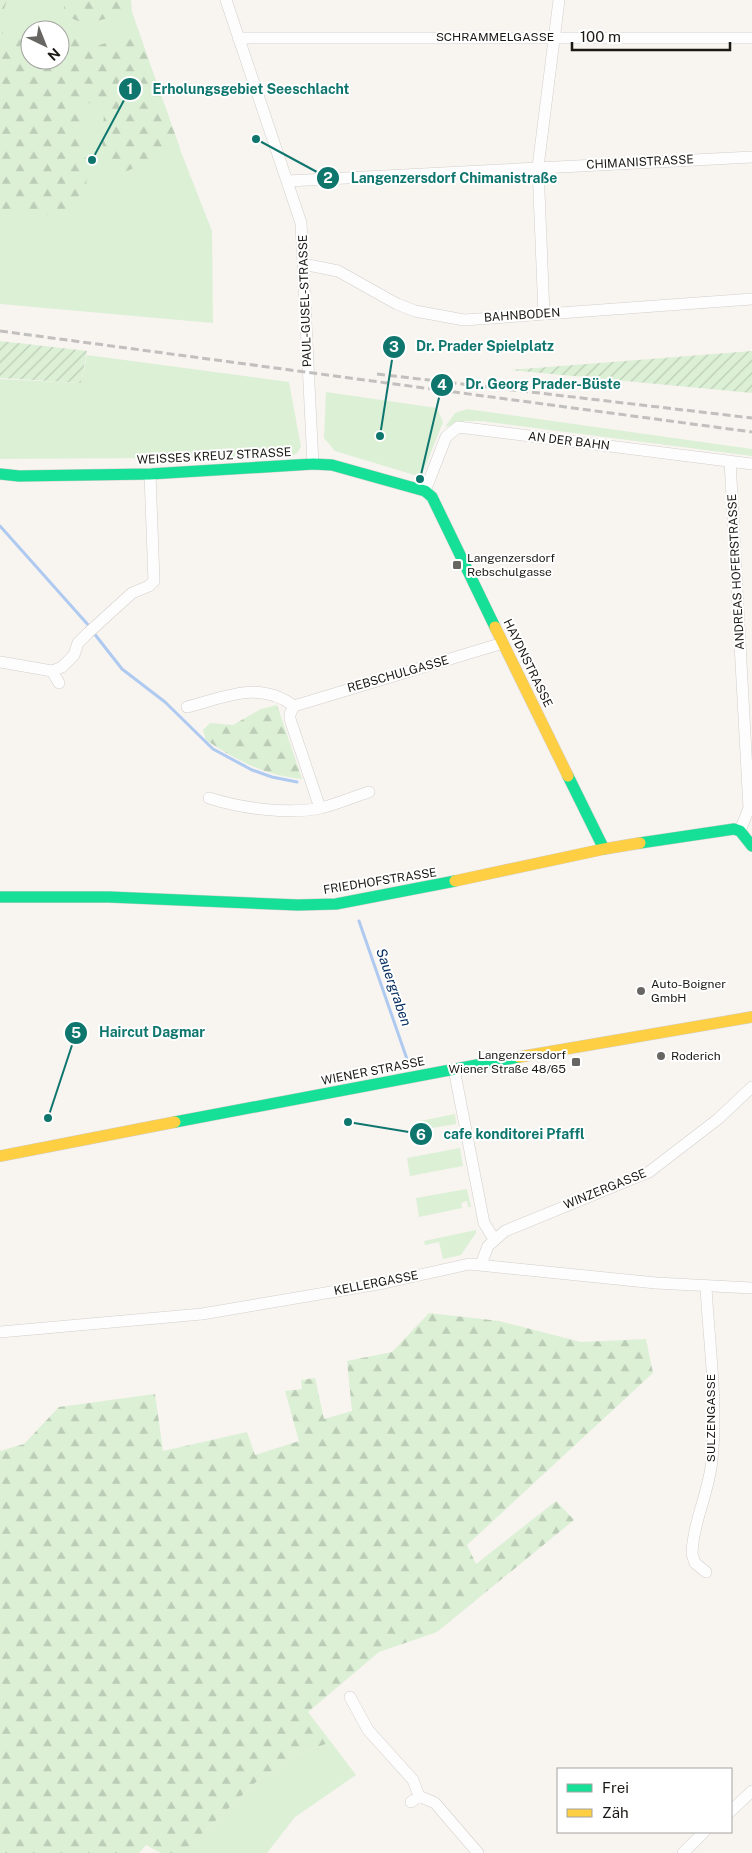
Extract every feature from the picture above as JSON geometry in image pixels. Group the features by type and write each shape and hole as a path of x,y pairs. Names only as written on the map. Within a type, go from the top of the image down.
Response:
{"street":[{"name":"PAUL-GUSEL-STRASSE","path":"226,0 301,223 313,464"},
{"path":"544,314 538,167 559,0"},
{"name":"SCHRAMMELGASSE","path":"238,38 555,36 752,38"},
{"name":"CHIMANISTRASSE","path":"288,181 752,157"},
{"name":"BAHNBODEN","path":"303,264 338,271 398,304 431,316 464,320 752,299"},
{"name":"AN DER BAHN","path":"425,491 446,437 458,427 752,464"},
{"name":"ANDREAS HOFERSTRASSE","path":"730,461 751,808 740,831"},
{"name":"WEISSES KREUZ STRASSE","path":"0,474 19,476 150,474 313,464 332,466 425,491"},
{"path":"0,662 52,671 70,659 77,650 78,643 132,593 149,586 154,581 150,474"},
{"name":"HAYDNSTRASSE","path":"425,491 432,497 604,849"},
{"name":"REBSCHULGASSE","path":"294,706 503,643"},
{"path":"52,671 59,683"},
{"path":"187,707 242,693 260,691 277,694 294,706 290,719 320,808"},
{"path":"209,798 233,805 299,810 320,808 369,792"},
{"name":"FRIEDHOFSTRASSE","path":"0,897 109,897 336,904 438,886 604,849 734,829 740,831"},
{"path":"740,831 752,846"},
{"name":"WIENER STRASSE","path":"0,1156 454,1069 752,1017"},
{"path":"454,1069 484,1223 494,1239"},
{"name":"WINZERGASSE","path":"481,1264 485,1250 494,1239 519,1223 649,1172 718,1119 752,1087"},
{"name":"KELLERGASSE","path":"0,1332 202,1314 384,1283 456,1266 481,1264 706,1287 752,1288"},
{"name":"SULZENGASSE","path":"706,1287 713,1405 713,1454 692,1554 695,1562 706,1572"},
{"path":"350,1697 368,1730 413,1780 415,1799 435,1803 478,1853"},
{"path":"732,1810 752,1791"},
{"path":"684,1853 703,1833"}],"green space":[{"path":"0,0 128,0 174,134 212,231 213,323 0,304"},
{"path":"0,0 7,0 3,12 3,36 20,34 20,70 70,70 70,29 85,51 138,30 180,148 113,177 102,143 104,114 84,99 82,151 89,164 86,185 73,206 59,216 0,209"},
{"path":"64,0 131,0 132,12 85,24 64,15"},
{"path":"0,341 87,351 81,383 0,378"},
{"path":"752,351 752,393 510,370"},
{"path":"87,355 289,382 301,447 291,457 0,459 0,379 81,383"},
{"path":"326,392 437,408 443,422 421,477 335,451 324,438"},
{"path":"467,409 752,449 752,456 481,421 465,421 445,427 455,413"},
{"path":"277,705 302,779 264,771 229,754 206,740 203,730 210,723 233,725 261,709"},
{"path":"455,1114 456,1124 414,1131 420,1121"},
{"path":"460,1148 463,1166 410,1176 407,1158"},
{"path":"467,1189 471,1207 468,1207 467,1201 461,1203 462,1208 419,1217 416,1198"},
{"path":"476,1230 476,1233 461,1255 443,1259 439,1242 425,1245 424,1241"},
{"path":"429,1313 499,1321 581,1342 646,1339 653,1373 467,1545 476,1564 556,1501 574,1520 437,1632 379,1652 308,1712 331,1742 298,1754 257,1781 182,1853 161,1853 146,1845 139,1853 0,1853 0,1451 24,1444 59,1407 155,1394 163,1451 247,1432 255,1455 299,1441 285,1391 302,1389 301,1380 315,1378 324,1419 352,1411 347,1361 392,1352"},
{"path":"331,1742 356,1775 295,1817 267,1853 182,1853 257,1781 298,1754"}],"waterway":[{"path":"0,526 90,627"},
{"path":"93,632 122,669 165,702 213,749 252,770 272,777 297,782"},
{"name":"Sauergraben","path":"359,921 408,1062"}],"railway":[{"path":"0,331 752,432"},
{"path":"377,374 752,418"}],"traffic: fast":[{"path":"0,474 19,476 150,474 313,464 332,465 425,491 432,497 495,627"},
{"path":"568,776 604,849"},
{"path":"640,843 734,829 740,831 752,846"},
{"path":"0,897 109,897 298,905 336,904 455,881"},
{"path":"175,1122 519,1057"}],"traffic: slow":[{"path":"495,627 568,776"},
{"path":"455,881 640,843"},
{"path":"519,1057 752,1017"},
{"path":"0,1156 175,1122"}],"place":[{"name":"Langenzersdorf Chimanistraße","path":"256,139"},
{"name":"Erholungsgebiet Seeschlacht","path":"92,160"},
{"name":"Dr. Prader Spielplatz","path":"380,436"},
{"name":"Dr. Georg Prader-Büste","path":"420,479"},
{"name":"Langenzersdorf Rebschulgasse","path":"457,565"},
{"name":"Auto-Boigner GmbH","path":"641,991"},
{"name":"Roderich","path":"661,1056"},
{"name":"Langenzersdorf Wiener Straße 48/65","path":"576,1062"},
{"name":"Haircut Dagmar","path":"48,1118"},
{"name":"cafe konditorei Pfaffl","path":"348,1122"}]}
